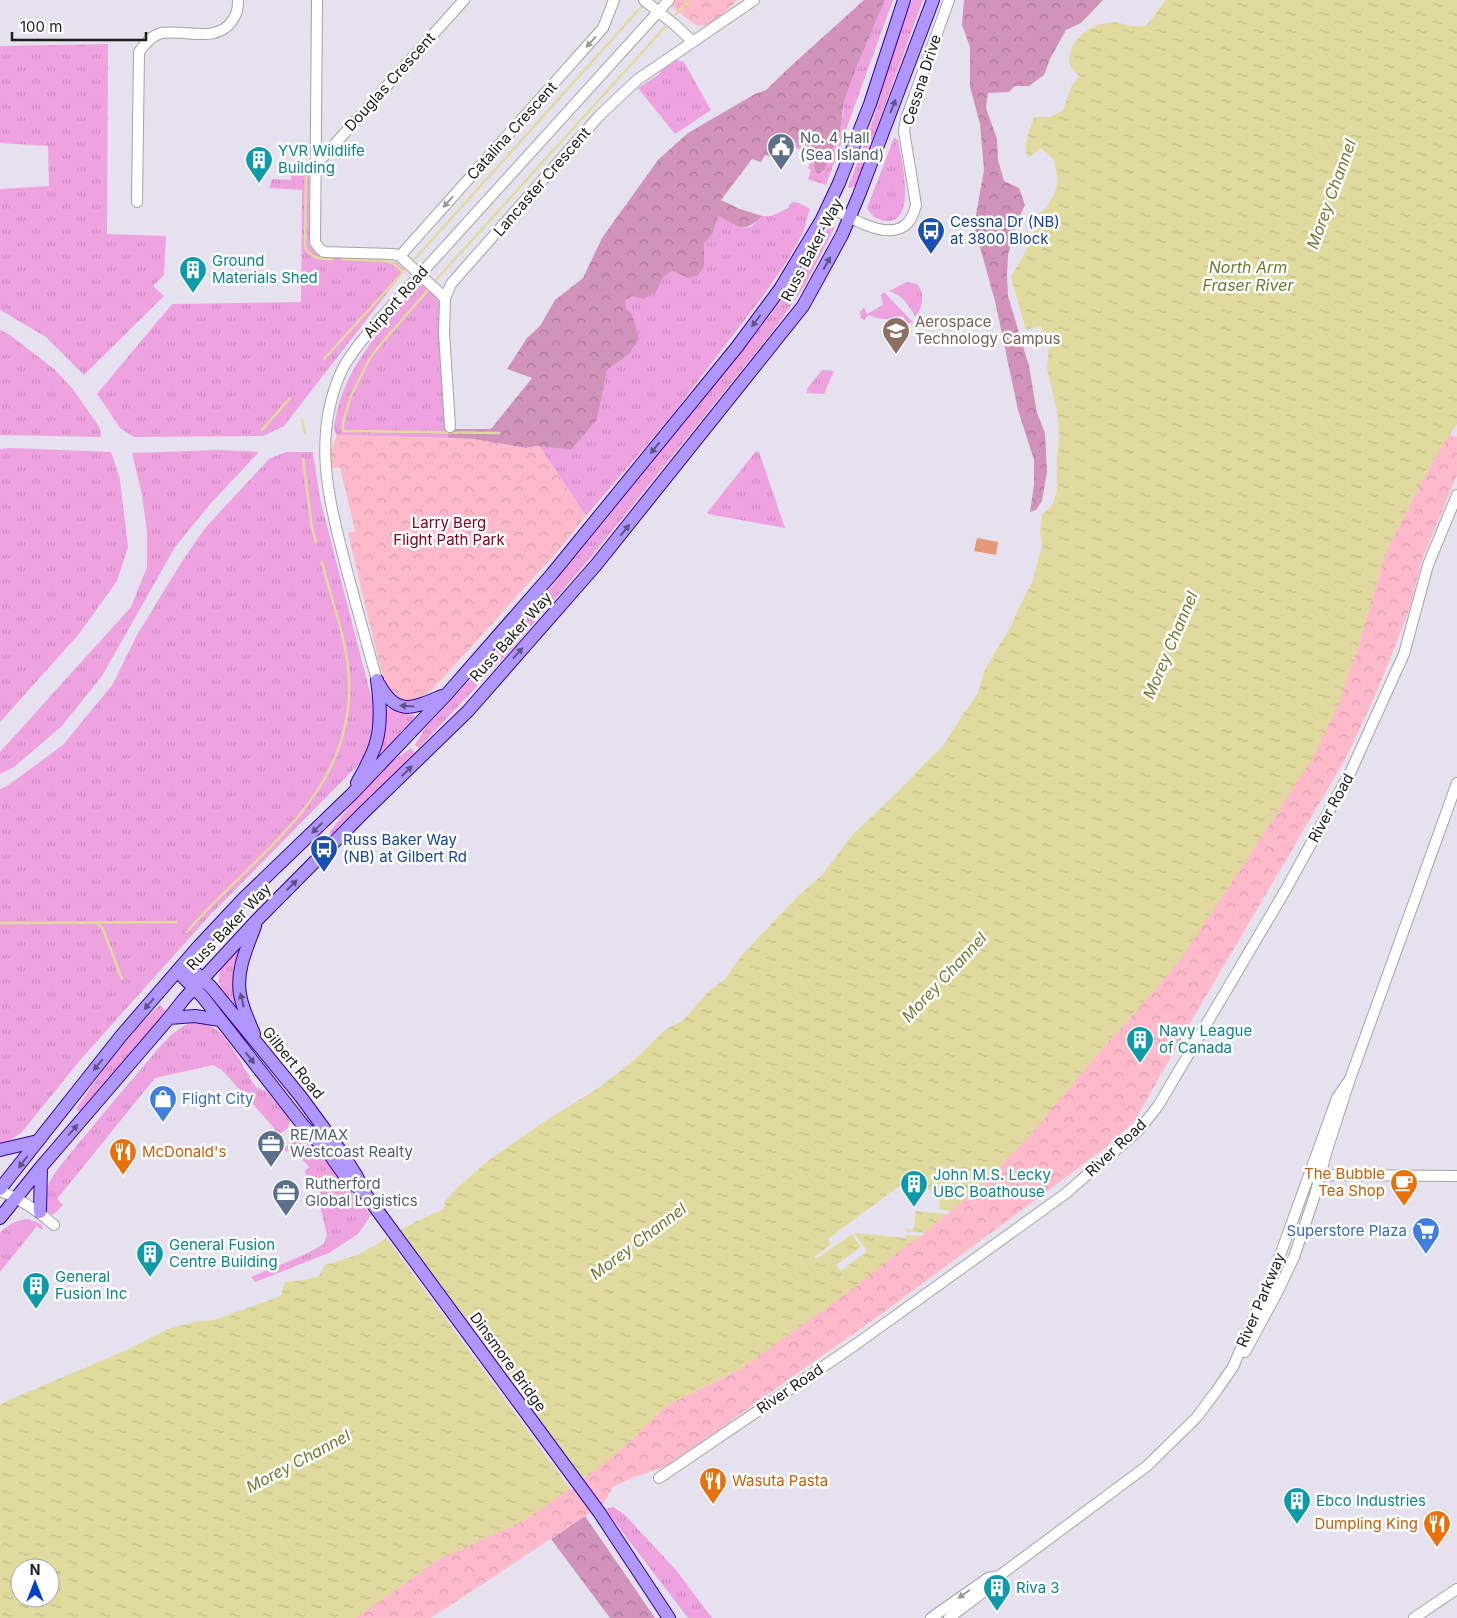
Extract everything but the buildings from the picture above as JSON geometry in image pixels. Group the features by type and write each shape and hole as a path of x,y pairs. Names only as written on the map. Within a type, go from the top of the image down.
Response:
{"main road":[{"name":"Russ Baker Way","path":"2,1184 121,1036 181,967 243,899 352,794 448,694 552,574 737,347 780,289 822,219 839,183 870,104 904,0"},
{"name":"Russ Baker Way","path":"0,1218 41,1167 198,983 257,920 363,813 468,711 596,565 803,306 850,217 933,0"},
{"path":"377,680 383,692 392,702 403,707 412,707 448,694"},
{"path":"352,794 376,745 379,733 380,701 377,680"},
{"path":"257,920 241,964 239,980 240,994 258,1046"},
{"name":"Gilbert Road","path":"181,967 198,983 216,993 301,1097 342,1153 367,1197"},
{"name":"Gilbert Road","path":"198,983 220,1020 288,1107 347,1179 367,1197"},
{"path":"169,1018 195,1016 220,1020"},
{"path":"0,1150 38,1141"},
{"path":"40,1212 41,1167"},
{"name":"Dinsmore Bridge","path":"367,1197 620,1543"},
{"path":"620,1543 669,1618"},
{"path":"620,1543 678,1618"}],"street":[{"path":"316,0 315,242 324,252 394,254 400,256 445,298"},
{"name":"Douglas Crescent","path":"316,165 464,0"},
{"name":"Catalina Crescent","path":"400,256 603,28 614,0"},
{"path":"644,0 693,42"},
{"name":"Airport Road","path":"377,680 343,556 329,494 324,455 326,422 331,399 341,372 348,358 378,321 668,0"},
{"name":"Lancaster Crescent","path":"450,427 444,332 445,298 451,284 599,116 637,80 754,0"},
{"name":"Cessna Drive","path":"828,206 878,230 890,231 900,228 914,214 916,205 904,131 906,119 949,0"},
{"path":"137,202 139,52 147,41 162,33 216,33 229,25 238,5"},
{"name":"River Road","path":"660,1478 855,1345 1049,1205 1094,1170 1143,1125 1158,1106 1247,956 1351,771 1404,654 1428,564 1457,495"},
{"path":"1350,1079 1457,783"},
{"name":"River Parkway","path":"1233,1367 1253,1340 1294,1257 1350,1079"},
{"name":"River Parkway","path":"1233,1367 1279,1258 1337,1098 1350,1079"},
{"path":"1254,1318 1271,1291 1279,1273 1312,1182 1321,1176 1457,1176"},
{"path":"2,1184 17,1197 40,1212 54,1225"},
{"path":"931,1618 988,1578 999,1576 1147,1466 1197,1417 1233,1367"},
{"path":"949,1618 996,1584 999,1576"},
{"path":"1414,1618 1457,1589"}],"green space":[{"path":"663,0 738,0 710,25 697,26"},
{"path":"864,0 885,0 855,71 844,102 840,131 824,170 817,173 810,152 791,140 786,143 788,145 782,161 765,155 761,162 752,159 721,200 762,216 756,222 746,227 741,227 718,216 713,233 704,244 704,267 697,276 688,278 672,271 663,278 657,291 644,299 632,296 625,301 626,309 632,314 639,339 628,355 607,370 597,420 571,450 539,446 526,448 472,439 448,438 447,429 491,429 532,378 507,369 527,338 540,326 555,300 583,278 602,238 658,160 688,133 755,94 766,90"},
{"path":"885,0 893,0 826,185 808,179 811,170 808,168 811,155 785,143 791,140 809,150 812,154 813,165 843,116 844,102 855,71"},
{"path":"912,0 923,0 857,182 855,186 849,188 873,120 894,49"},
{"path":"964,0 1103,0 1081,23 1066,30 1050,59 1044,75 1029,86 1015,86 1009,92 988,93 986,108 997,139 998,160 1004,181 1019,188 1025,205 1017,222 1008,255 1007,274 1008,296 1029,366 1037,413 1045,433 1047,472 1042,501 1036,510 1030,512 1034,485 1034,460 1018,410 995,301 974,226 984,170 980,124 970,87 970,47 962,25"},
{"path":"108,44 107,234 166,236 164,275 153,286 164,296 84,375 46,337 0,310 0,189 49,186 48,146 0,143 0,46"},
{"path":"673,59 684,62 711,110 675,134 638,88 657,76"},
{"path":"894,138 898,140 902,160 905,201 902,212 896,219 886,221 875,217 867,208"},
{"path":"309,165 309,245 319,256 372,258 396,262 405,270 284,426 263,436 134,437 121,429 97,394 172,304 301,302 302,190 269,188 272,179 291,180 290,166"},
{"path":"793,202 810,209 803,233 787,261 763,296 668,420 586,516 539,446 571,450 597,420 607,370 628,355 625,301 632,296 657,291 663,278 672,271 688,278 704,267 704,244 713,233 718,216 744,228 751,227 762,216 771,216 789,208"},
{"path":"830,226 833,226 834,229 805,285 773,331 587,562 509,652 419,748 415,745 426,727 544,596 739,355 782,300 817,243"},
{"path":"907,282 917,284 921,292 921,305 916,318 902,298 889,291"},
{"path":"420,285 434,293 441,308 440,356 448,438 337,435 334,429 339,402 358,362 412,290"},
{"path":"884,292 913,322 905,325 902,316 886,319 869,315 864,320 861,318 860,312 864,307 867,314 883,305 881,295"},
{"path":"0,330 10,335 54,369 73,389 100,428 101,437 0,435"},
{"path":"822,370 834,371 824,394 807,393 807,389"},
{"name":"Larry Berg Flight Path Park","path":"337,435 472,439 526,448 539,446 586,516 557,552 432,690 423,697 408,702 396,698 389,691 379,663 348,533 355,531 340,467 331,469 330,453"},
{"path":"1449,435 1457,437 1457,475 1422,560 1410,608 1375,696 1346,758 1134,1122 1105,1148 1050,1189 880,1315 677,1461 613,1487 603,1504 431,1618 356,1618 437,1560 525,1520 627,1444 666,1406 742,1368 922,1235 981,1185 1030,1135 1099,1052 1157,988 1187,950 1227,886 1356,653 1386,551 1437,453"},
{"path":"0,449 111,452 120,479 128,547 117,581 79,634 0,722"},
{"path":"220,450 259,452 211,503 175,547 102,676 62,726 14,767 0,774 0,752 131,607 147,567 147,532 142,495 132,453"},
{"path":"756,451 759,452 785,528 707,513"},
{"path":"286,452 313,452 320,499 372,700 375,725 370,743 361,762 211,914 81,1059 22,1132 6,1143 0,1143 0,789 7,786 63,745 113,684 137,635 205,528 269,459"},
{"path":"386,707 401,713 414,715 415,717 381,753 378,753"},
{"path":"411,748 415,753 331,835 329,833 369,782 383,768"},
{"path":"240,947 237,1003 235,1004 221,987 219,974 226,962"},
{"path":"160,1005 166,1011 80,1111 76,1109 126,1041"},
{"path":"192,1022 201,1022 209,1025 223,1036 234,1050 257,1088 265,1090 287,1115 290,1122 288,1128 276,1137 272,1137 271,1134 275,1129 222,1070 213,1065 155,1078 57,1199 63,1205 52,1215 44,1205 44,1198 56,1171 165,1042 177,1030"},
{"path":"297,1138 303,1138 314,1145 371,1215 358,1234 329,1253 255,1282 251,1277 306,1254 324,1244 327,1235 314,1180 307,1181 305,1171 309,1167 292,1148 287,1152 283,1149"},
{"path":"28,1219 41,1224 42,1230 37,1226 0,1272 0,1233 13,1223"},
{"path":"613,1507 624,1514 676,1570 712,1618 688,1618 605,1509"},
{"path":"585,1516 655,1618 610,1618 551,1539"}],"shaded area":[{"path":"977,538 998,542 996,555 974,551"}],"water":[{"name":"North Arm Fraser River","path":"1166,0 1457,0 1457,424 1437,453 1386,551 1356,653 1337,707 1314,756 1187,950 1157,988 1099,1052 1030,1135 981,1185 922,1235 908,1244 854,1288 742,1368 666,1406 627,1444 596,1470 525,1520 437,1560 356,1618 0,1618 0,1404 129,1349 168,1329 199,1321 214,1320 281,1296 285,1282 305,1280 319,1276 325,1265 358,1255 415,1222 444,1209 445,1201 489,1160 548,1119 597,1089 634,1060 666,1029 682,1021 708,992 725,979 742,955 797,897 822,875 854,833 943,746 978,693 985,669 1011,626 1032,583 1042,546 1040,530 1042,515 1052,506 1057,491 1059,434 1057,411 1047,369 1049,346 1040,326 1026,330 1011,277 1028,247 1038,214 1046,208 1054,195 1058,182 1054,160 1041,148 1028,158 1026,153 1027,138 1034,117 1050,117 1063,110 1072,85 1080,76 1071,66 1069,60 1070,53 1077,40 1087,30 1100,24 1117,22 1130,26 1146,26"}],"pier":[{"path":"898,1187 940,1191 939,1209 951,1211 948,1214 916,1211 914,1230 906,1229 905,1231 924,1233 921,1236 906,1235 906,1238 854,1233 867,1251 841,1271 836,1265 861,1247 852,1234 816,1259 814,1257 831,1244 828,1239"},
{"path":"398,1229 583,1482 571,1490 385,1236"}],"waterway":[{"path":"675,15 689,0"},
{"path":"413,261 643,5"},
{"path":"435,281 665,27"},
{"path":"306,174 305,247 313,256 333,259"},
{"path":"343,259 386,261 393,263 403,272"},
{"path":"324,359 405,270"},
{"path":"428,290 370,358 351,396 343,422 343,431 499,433"},
{"path":"262,430 290,398"},
{"path":"302,420 305,433"},
{"path":"303,459 312,528 316,542"},
{"path":"187,932 299,816 333,763 343,734 349,702 348,666 343,639 322,562"},
{"path":"96,922 103,929 122,979"},
{"path":"0,923 176,922"}],"place":[{"name":"No. 4 Hall (Sea Island)","path":"781,171"},
{"name":"YVR Wildlife Building","path":"259,184"},
{"name":"Cessna Dr (NB) at 3800 Block","path":"931,255"},
{"name":"Ground Materials Shed","path":"193,294"},
{"name":"Aerospace Technology Campus","path":"896,355"},
{"name":"Russ Baker Way (NB) at Gilbert Rd","path":"324,873"},
{"name":"Navy League of Canada","path":"1140,1064"},
{"name":"Flight City","path":"163,1123"},
{"name":"RE/MAX Westcoast Realty","path":"271,1168"},
{"name":"McDonald's","path":"123,1176"},
{"name":"The Bubble Tea Shop","path":"1404,1207"},
{"name":"John M.S. Lecky UBC Boathouse","path":"914,1208"},
{"name":"Rutherford Global Logistics","path":"286,1217"},
{"name":"Superstore Plaza","path":"1426,1255"},
{"name":"General Fusion Centre Building","path":"150,1278"},
{"name":"General Fusion Inc","path":"36,1310"},
{"name":"Wasuta Pasta","path":"713,1505"},
{"name":"Ebco Industries","path":"1297,1525"},
{"name":"Dumpling King","path":"1437,1548"},
{"name":"Riva 3","path":"997,1612"}],"water label":[{"name":"Morey Channel","path":"1331,194"},
{"name":"Morey Channel","path":"1170,645"},
{"name":"Morey Channel","path":"944,977"},
{"name":"Morey Channel","path":"638,1241"},
{"name":"Morey Channel","path":"298,1461"}]}
